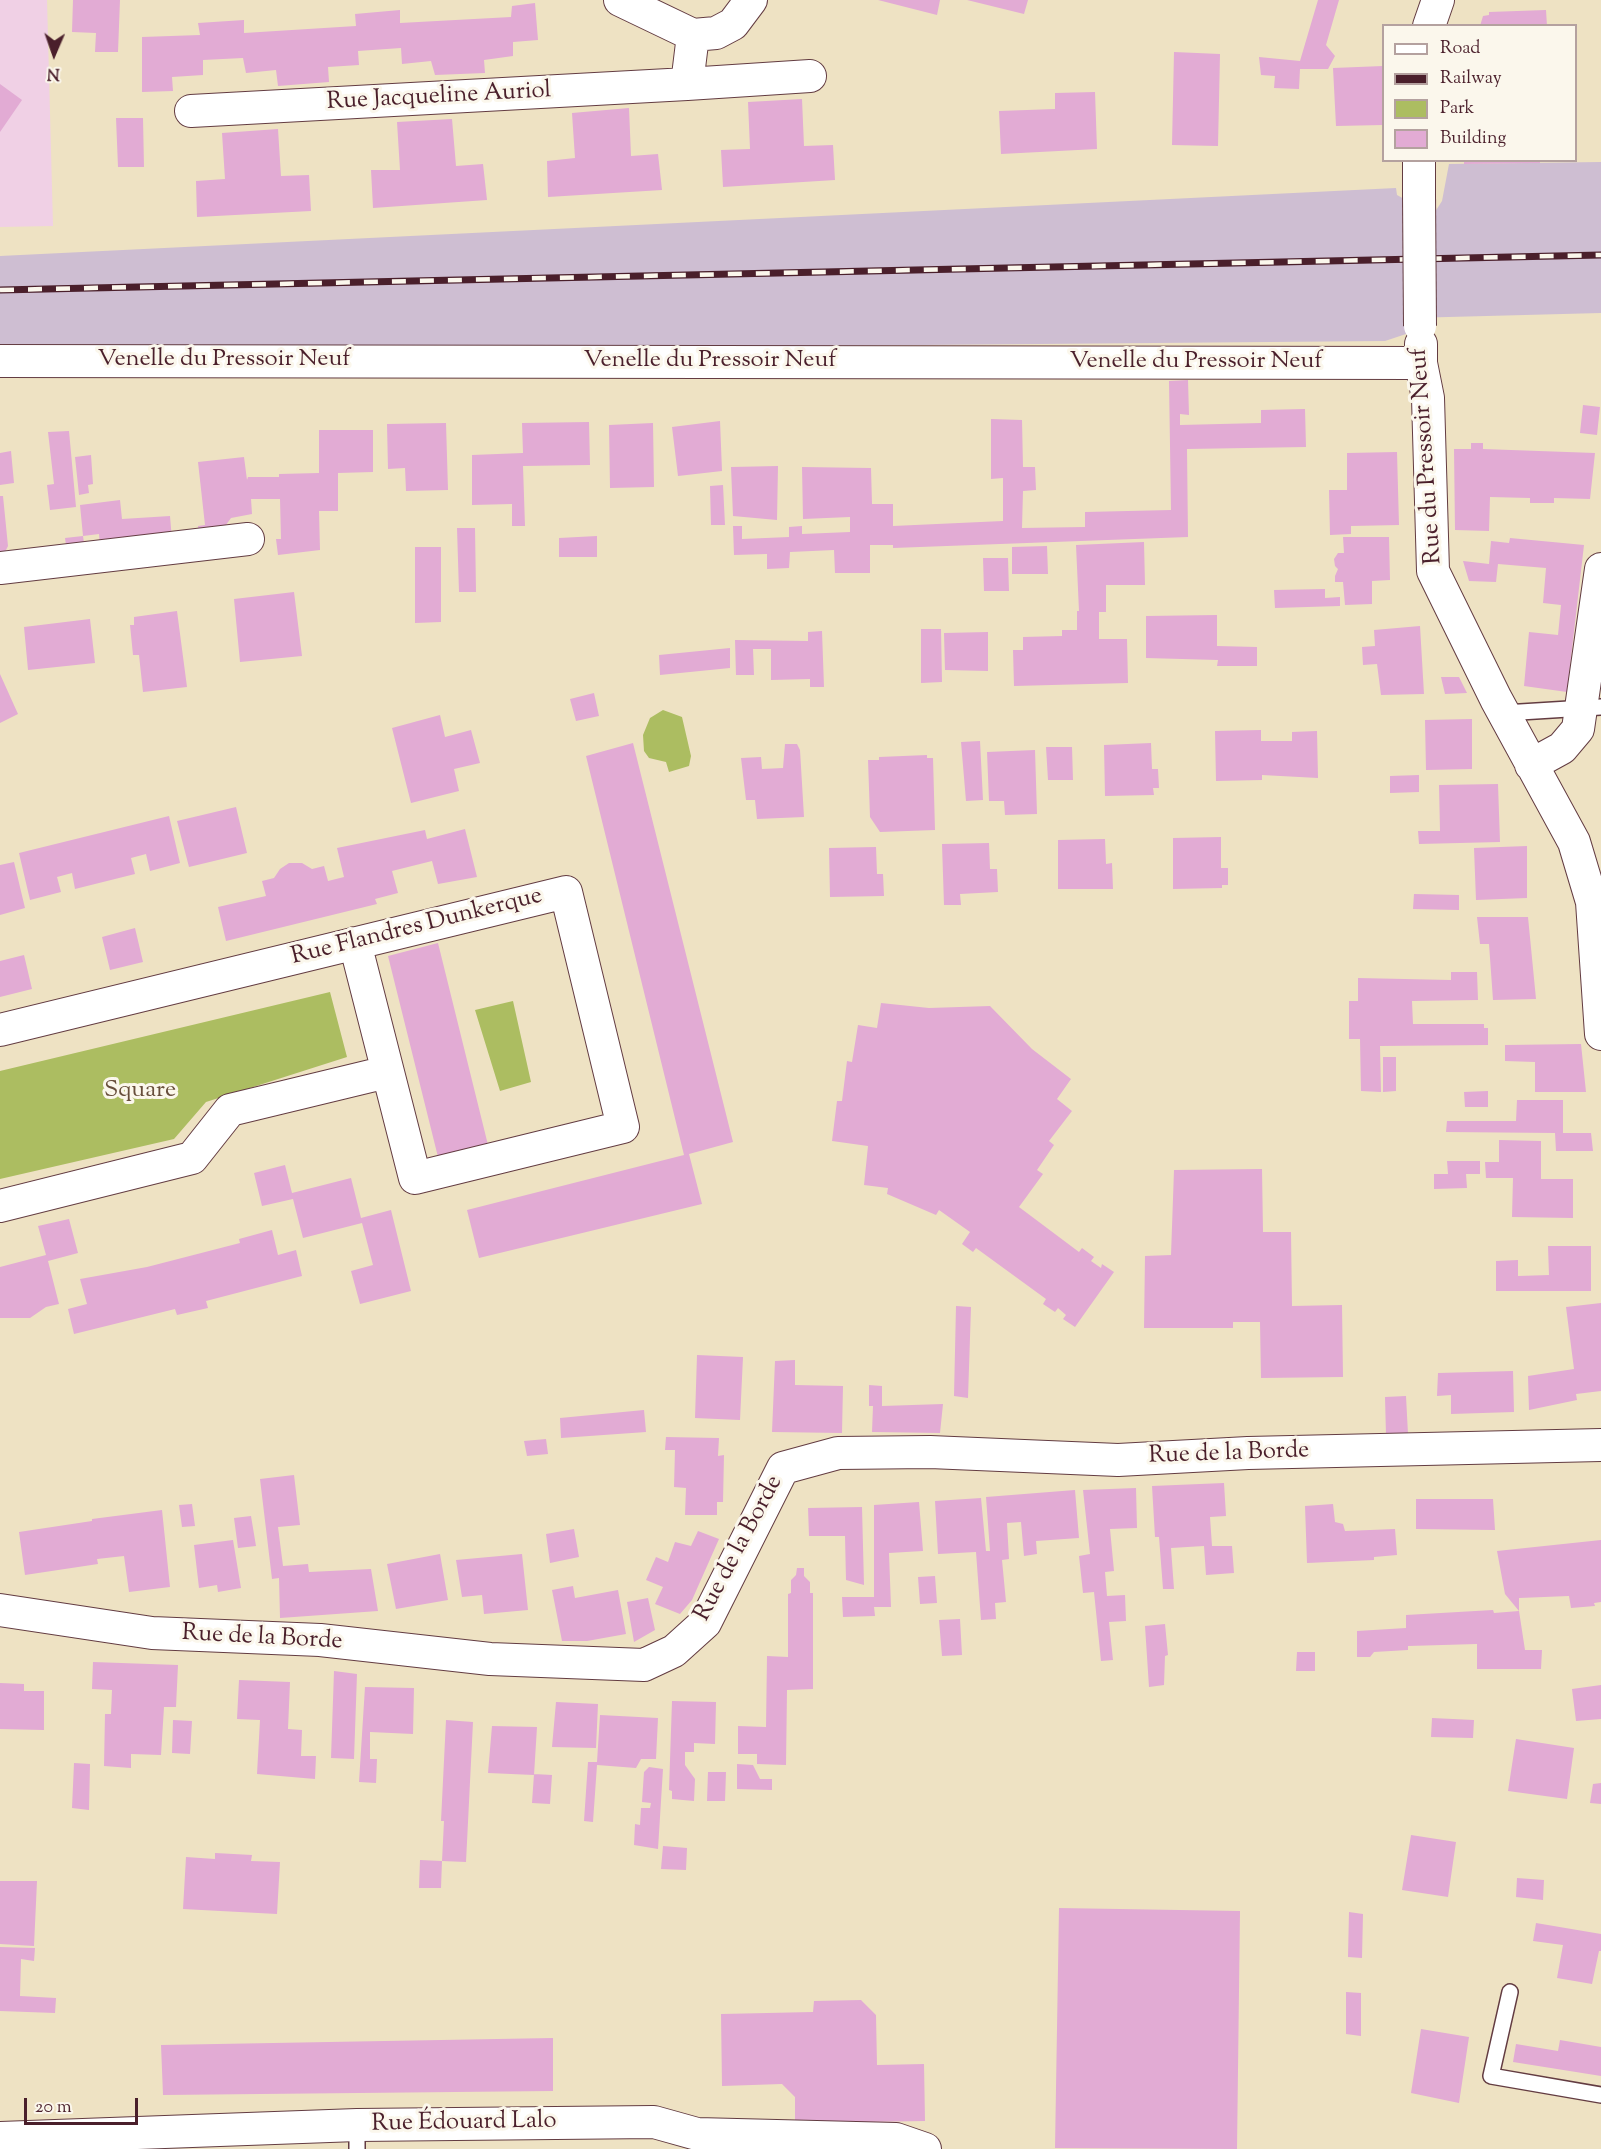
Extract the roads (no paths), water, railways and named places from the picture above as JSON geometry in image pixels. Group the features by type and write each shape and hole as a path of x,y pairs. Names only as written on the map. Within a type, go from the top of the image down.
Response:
{"street":[{"path":"620,0 693,35 716,33 733,24 751,0"},
{"path":"1430,24 1438,0"},
{"path":"687,84 693,35"},
{"name":"Rue Jacqueline Auriol","path":"190,111 810,76"},
{"name":"Rue du Pressoir Neuf","path":"1419,162 1421,363 1428,398 1433,571 1531,765 1574,842 1592,902 1601,1034"},
{"name":"Venelle du Pressoir Neuf","path":"0,361 1421,363"},
{"path":"0,568 248,539"},
{"path":"1531,765 1562,748 1578,729 1591,708 1601,569"},
{"name":"Rue Flandres Dunkerque","path":"0,1030 566,892 623,1127 415,1178 387,1072"},
{"path":"0,1206 192,1158 230,1110 387,1072 355,943"},
{"name":"Rue de la Borde","path":"0,1610 152,1633 320,1640 490,1659 644,1665 674,1652 705,1623 783,1468 838,1453 930,1452 1118,1460 1248,1453 1601,1445"},
{"name":"Rue Édouard Lalo","path":"0,2138 104,2141 357,2137 654,2122 697,2134 896,2139 925,2149"}],"lane":[{"path":"1504,713 1591,708"},
{"path":"1510,1992 1491,2076 1601,2095"}],"railway":[{"path":"0,290 1601,255"}],"park label":[{"name":"Square","path":"140,1092"}]}
